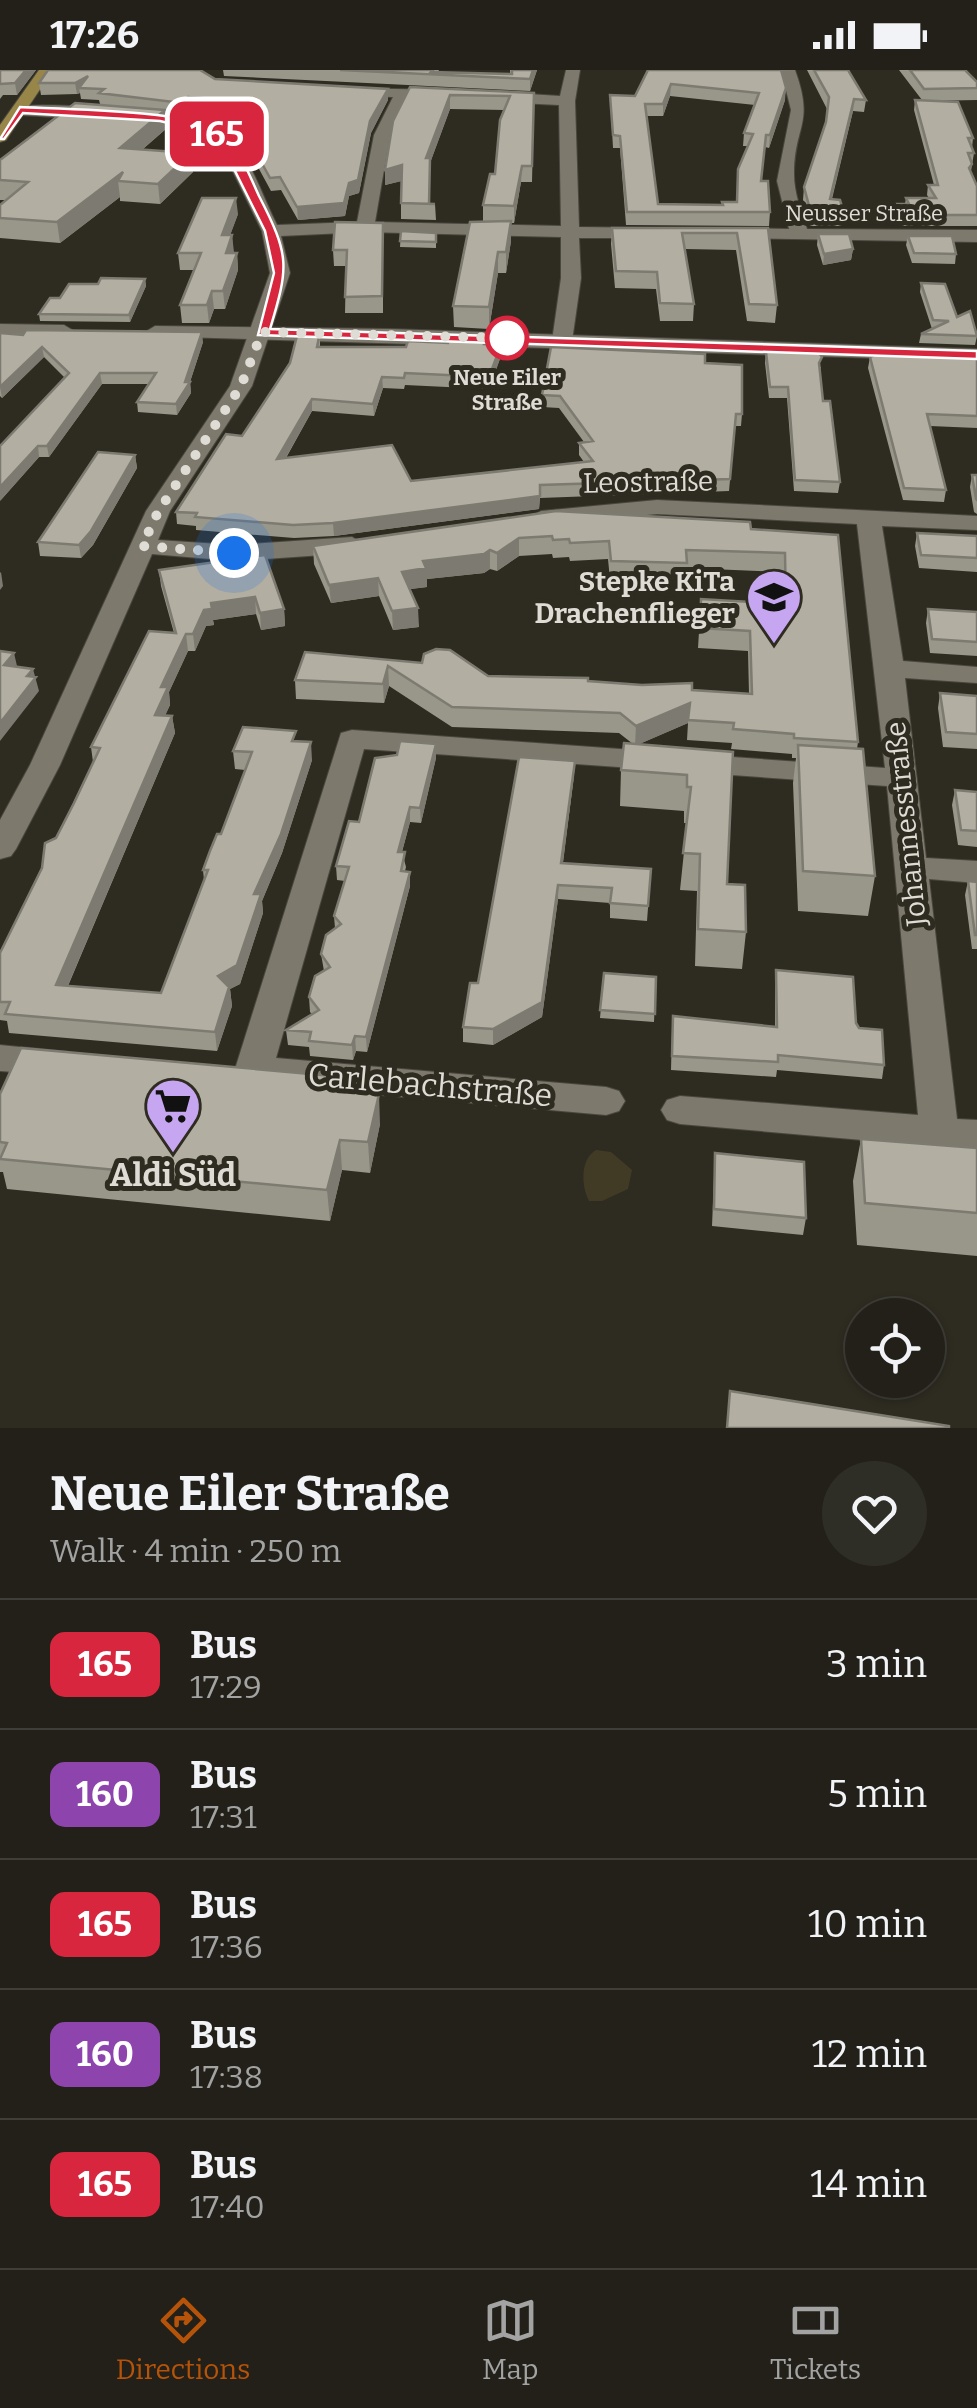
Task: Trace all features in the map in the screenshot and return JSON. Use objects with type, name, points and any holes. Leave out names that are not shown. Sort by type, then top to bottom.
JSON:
[{"type":"main road","points":[[4,131],[46,70]]},
{"type":"street","points":[[377,92],[390,70]]},
{"type":"street","points":[[562,340],[571,278],[566,101],[573,70]]},
{"type":"street","points":[[788,70],[801,104],[785,166],[788,199],[800,235]]},
{"type":"street","points":[[325,89],[457,96]]},
{"type":"street","points":[[365,228],[382,135],[403,94]]},
{"type":"street","points":[[475,96],[566,101]]},
{"type":"street","points":[[0,849],[45,765],[158,512],[241,386],[280,273],[271,231],[228,146],[213,130],[160,118],[20,110]]},
{"type":"street","points":[[4,131],[79,113]]},
{"type":"street","points":[[271,231],[365,228],[672,234]]},
{"type":"street","name":"Neusser Straße","points":[[711,234],[977,236]]},
{"type":"street","points":[[0,330],[90,332]]},
{"type":"street","points":[[141,332],[562,340],[977,355]]},
{"type":"street","name":"Leostraße","points":[[521,520],[636,507],[977,522]]},
{"type":"street","name":"Johannesstraße","points":[[868,516],[890,668],[911,867],[958,1133]]},
{"type":"street","points":[[142,546],[234,553],[372,542]]},
{"type":"street","points":[[890,668],[977,675]]},
{"type":"street","name":"Carlebachstraße","points":[[606,1101],[238,1069],[352,739],[900,778]]},
{"type":"street","points":[[911,867],[977,872]]},
{"type":"street","points":[[0,1058],[93,1065]]},
{"type":"street","points":[[680,1110],[958,1133]]},
{"type":"shaded area","points":[[596,1150],[611,1152],[632,1170],[628,1189],[602,1201],[589,1201],[584,1173],[587,1160]]},
{"type":"building","points":[[0,70],[26,70],[15,83],[0,84]]},
{"type":"building","points":[[48,70],[200,70],[215,79],[388,89],[370,121],[358,180],[349,183],[344,203],[297,207],[280,177],[270,178],[227,100],[188,97],[182,103],[79,88],[88,76],[75,83],[39,83]]},
{"type":"building","points":[[340,70],[512,74],[512,70],[533,70],[530,79]]},
{"type":"building","points":[[648,70],[781,70],[786,88],[770,135],[766,135],[761,181],[768,181],[770,212],[627,212],[620,136],[613,135],[610,95],[635,96]],"holes":[[[671,84],[759,93],[744,133],[753,134],[738,169],[737,202],[658,204],[645,104],[663,104]]]},
{"type":"building","points":[[814,70],[848,70],[866,100],[854,99],[830,199],[840,200],[844,213],[811,213],[804,187],[826,122],[829,97]]},
{"type":"building","points":[[910,70],[965,70],[977,82],[977,88],[924,89]]},
{"type":"building","points":[[410,87],[534,93],[532,166],[522,166],[514,206],[483,205],[490,174],[495,174],[500,120],[510,96],[450,95],[426,158],[430,158],[429,204],[401,203],[402,165],[385,170],[393,121]]},
{"type":"building","points":[[915,100],[958,102],[973,138],[968,138],[974,153],[968,153],[977,186],[977,215],[901,215],[897,204],[909,204],[906,198],[936,198],[928,185],[938,185]]},
{"type":"building","points":[[75,103],[165,110],[120,148],[191,153],[158,184],[118,181],[123,172],[57,222],[0,218],[0,205],[28,182],[0,180],[0,160]]},
{"type":"building","points":[[202,198],[236,198],[222,235],[232,235],[226,253],[237,253],[223,291],[212,291],[207,305],[180,305],[201,253],[178,253]]},
{"type":"building","points":[[511,221],[506,252],[498,252],[489,307],[453,306],[470,222]]},
{"type":"building","points":[[335,222],[383,223],[382,296],[345,297],[347,250],[333,250]]},
{"type":"building","points":[[612,228],[768,228],[777,305],[749,304],[737,233],[682,233],[694,304],[660,303],[657,272],[616,271]]},
{"type":"building","points":[[401,231],[436,233],[436,242],[400,241]]},
{"type":"building","points":[[818,234],[849,234],[853,249],[824,254]]},
{"type":"building","points":[[908,236],[952,236],[956,254],[914,253]]},
{"type":"building","points":[[101,278],[145,279],[129,315],[39,314],[50,298],[60,298],[69,284],[98,284]]},
{"type":"building","points":[[921,283],[945,284],[957,317],[970,311],[977,336],[921,334],[949,321],[933,320]]},
{"type":"building","points":[[26,330],[202,332],[185,382],[190,382],[176,404],[137,402],[156,373],[100,373],[47,446],[38,446],[0,487],[0,446],[69,373],[42,347],[0,387],[0,333],[23,335]]},
{"type":"building","points":[[298,332],[320,332],[317,347],[406,347],[408,341],[448,343],[450,335],[485,337],[484,344],[501,345],[489,377],[405,373],[404,378],[382,377],[373,404],[312,399],[277,459],[392,445],[411,481],[593,461],[579,443],[593,441],[560,396],[542,395],[551,347],[705,354],[705,363],[742,365],[742,414],[736,414],[730,479],[540,485],[540,496],[333,523],[293,525],[176,512],[226,434],[242,436],[290,363]]},
{"type":"building","points":[[778,347],[818,351],[822,357],[819,363],[823,401],[830,401],[840,482],[795,480],[788,387],[770,387],[766,352]]},
{"type":"building","points":[[883,351],[977,352],[977,416],[927,414],[946,490],[904,488],[870,357]]},
{"type":"building","points":[[98,452],[135,455],[91,531],[79,545],[38,542]]},
{"type":"building","points":[[972,475],[977,475],[977,500],[976,499]]},
{"type":"building","points":[[556,511],[750,522],[751,529],[838,535],[858,742],[794,738],[794,734],[733,729],[734,723],[688,720],[690,703],[636,726],[620,713],[452,707],[388,666],[383,684],[295,680],[305,652],[422,663],[424,654],[436,649],[450,650],[488,676],[588,678],[642,685],[692,683],[692,690],[752,694],[750,631],[700,628],[701,599],[786,604],[785,553],[686,550],[687,563],[611,561],[609,541],[570,543],[569,539],[553,540],[552,536],[519,538],[497,553],[490,550],[423,561],[426,568],[402,572],[418,608],[392,611],[378,578],[329,585],[313,546]]},
{"type":"building","points":[[917,533],[977,536],[977,558],[921,555]]},
{"type":"building","points":[[265,555],[284,609],[260,613],[255,597],[211,603],[212,609],[204,610],[193,634],[186,634],[161,687],[168,687],[155,715],[172,716],[56,985],[161,993],[208,870],[203,870],[210,851],[217,834],[221,834],[252,752],[233,751],[243,727],[296,731],[292,741],[311,742],[281,834],[254,894],[261,894],[237,965],[218,976],[229,987],[215,1032],[5,1014],[10,1002],[0,1002],[0,953],[42,868],[45,843],[56,838],[74,803],[100,748],[91,747],[149,631],[176,633],[159,570]]},
{"type":"building","points":[[928,609],[977,612],[977,642],[932,639]]},
{"type":"building","points":[[0,651],[14,653],[4,665],[33,669],[27,676],[36,677],[0,723]]},
{"type":"building","points":[[940,693],[977,696],[977,734],[946,732]]},
{"type":"building","points":[[400,741],[436,744],[420,808],[410,807],[398,852],[405,852],[401,871],[410,872],[366,1037],[355,1036],[352,1045],[309,1041],[311,1032],[286,1030],[319,1010],[309,997],[315,976],[330,967],[321,954],[326,935],[341,924],[334,916],[349,867],[336,866],[349,821],[359,822],[375,758],[397,755]]},
{"type":"building","points":[[624,743],[733,752],[727,884],[745,885],[746,932],[698,929],[700,854],[683,853],[691,787],[687,787],[687,775],[621,770]]},
{"type":"building","points":[[798,745],[863,749],[875,876],[803,871]]},
{"type":"building","points":[[519,757],[575,761],[561,863],[651,869],[648,906],[610,903],[612,888],[558,885],[542,1002],[493,1029],[463,1027],[470,983],[478,983]]},
{"type":"building","points":[[955,790],[977,792],[977,831],[961,830]]},
{"type":"building","points":[[968,881],[977,882],[977,935],[975,935]]},
{"type":"building","points":[[776,970],[853,977],[856,1023],[859,1028],[882,1030],[884,1065],[778,1055],[778,1062],[672,1056],[673,1016],[777,1027]]},
{"type":"building","points":[[604,973],[656,977],[655,1014],[600,1010]]},
{"type":"building","name":"Aldi Süd","points":[[21,1048],[355,1078],[351,1092],[379,1094],[368,1142],[340,1140],[327,1190],[0,1159],[7,1143],[0,1142],[0,1094]]},
{"type":"building","points":[[861,1139],[977,1148],[977,1213],[865,1203]]},
{"type":"building","points":[[715,1153],[804,1162],[806,1218],[714,1209]]},
{"type":"building","points":[[730,1391],[949,1426],[949,1428],[727,1428]]},
{"type":"bus line","name":"165","points":[[0,136],[20,110],[160,118],[213,130],[228,146],[271,231],[280,273],[262,332],[977,355]]},
{"type":"place","name":"Neue Eiler Straße","points":[[507,338]]},
{"type":"place","name":"Stepke KiTa Drachenflieger","points":[[774,646]]},
{"type":"place","name":"Aldi Süd","points":[[173,1155]]},
{"type":"route","points":[[234,553],[142,546],[158,512],[241,386],[262,332],[507,338]]}]
